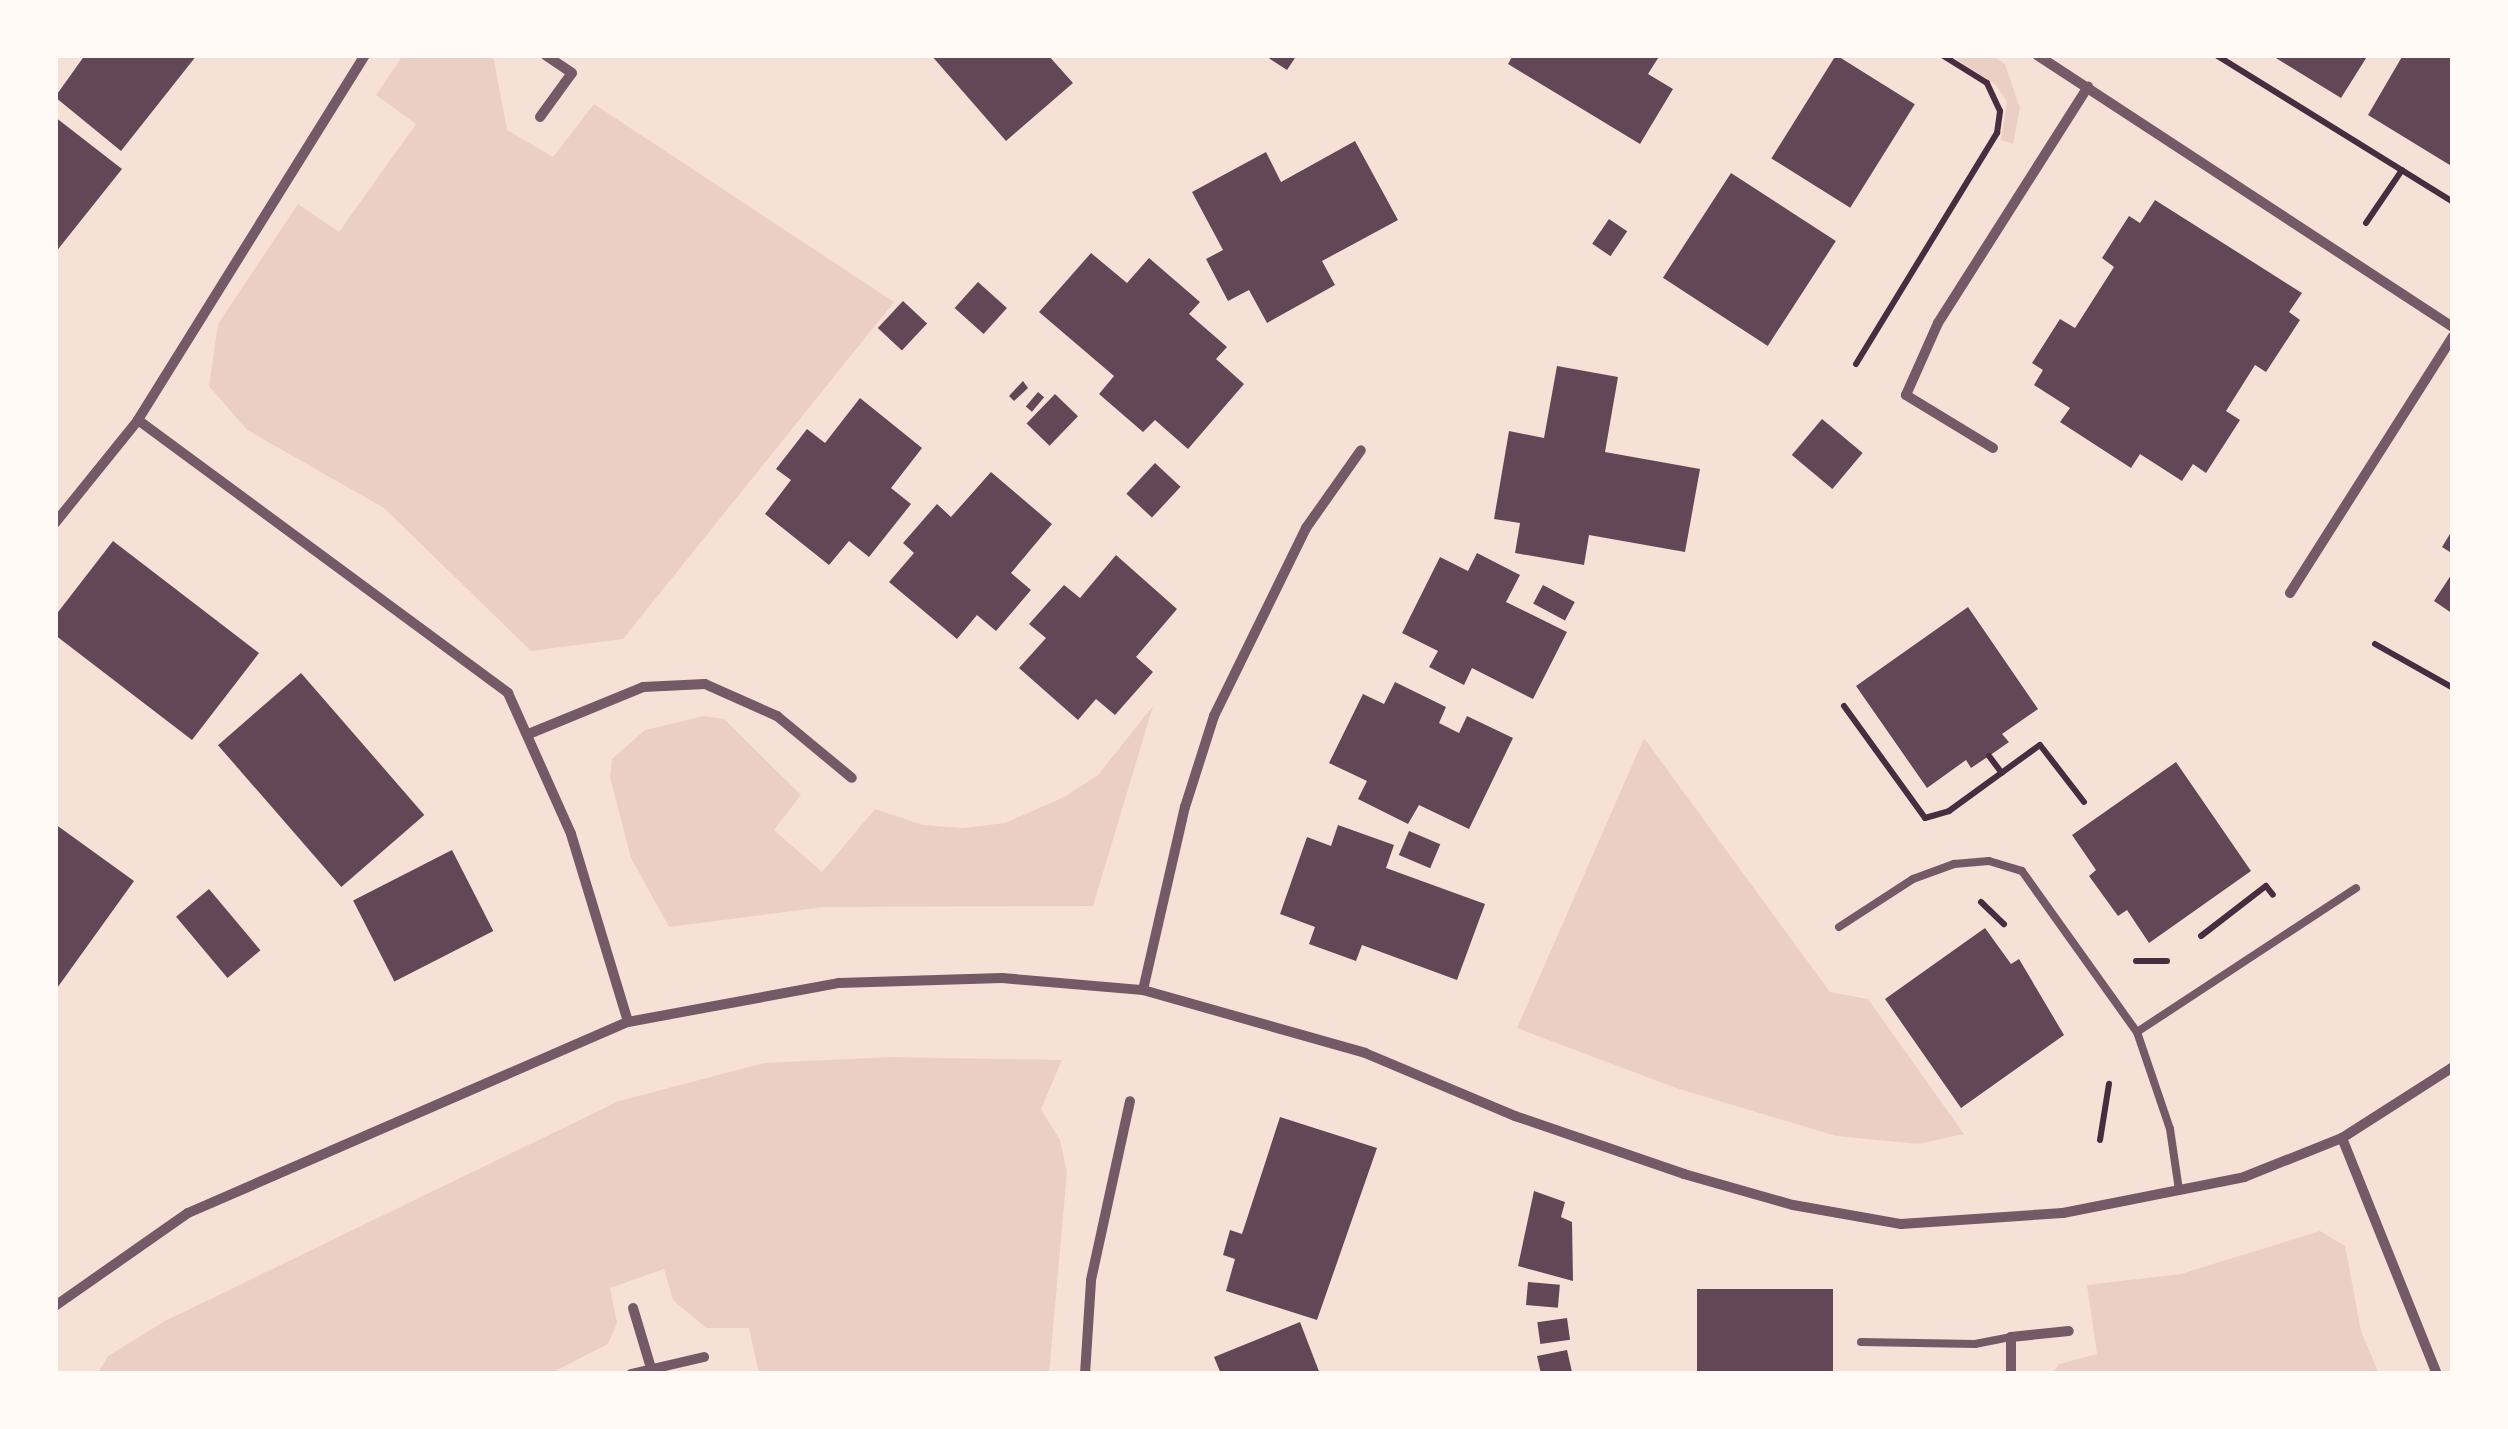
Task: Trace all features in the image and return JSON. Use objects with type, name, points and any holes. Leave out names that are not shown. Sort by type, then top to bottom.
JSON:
[{"type":"street","points":[[55,523],[138,420],[365,55]]},
{"type":"street","points":[[540,117],[572,73],[546,55]]},
{"type":"street","points":[[2037,55],[2453,327]]},
{"type":"street","points":[[1993,448],[1906,395],[1938,322],[2088,87]]},
{"type":"street","points":[[2290,593],[2453,336]]},
{"type":"street","points":[[138,420],[508,693],[531,733],[571,834],[628,1022]]},
{"type":"street","points":[[1143,990],[1185,807],[1214,716],[1306,528],[1361,450]]},
{"type":"street","points":[[531,733],[643,687],[704,684],[778,716],[852,778]]},
{"type":"street","points":[[55,1306],[188,1213],[628,1022],[758,993],[919,977],[1143,990],[1346,1047],[1667,1169],[1863,1220],[1968,1224],[2180,1190],[2278,1166],[2342,1138],[2453,1067]]},
{"type":"street","points":[[1085,1374],[1091,1280],[1130,1101]]},
{"type":"street","points":[[2342,1138],[2437,1374]]},
{"type":"street","points":[[633,1308],[650,1368]]},
{"type":"street","points":[[2011,1374],[2011,1337],[2069,1330]]},
{"type":"street","points":[[632,1374],[704,1356]]},
{"type":"lane","points":[[1839,927],[1912,879],[1954,864],[1989,861],[2022,872],[2138,1032],[2170,1129],[2180,1190]]},
{"type":"lane","points":[[2138,1032],[2356,888]]},
{"type":"lane","points":[[1861,1342],[1975,1344],[2011,1337]]},
{"type":"path","points":[[1856,364],[1993,147],[2000,123],[1986,84],[1942,55]]},
{"type":"path","points":[[2216,55],[2453,202]]},
{"type":"path","points":[[2344,257],[2402,170]]},
{"type":"path","points":[[2375,644],[2453,688]]},
{"type":"path","points":[[1844,706],[1914,810],[1935,818],[1954,864],[1983,904],[2011,933]]},
{"type":"path","points":[[1935,818],[2040,745],[2084,802]]},
{"type":"path","points":[[1989,756],[2002,773]]},
{"type":"path","points":[[1983,904],[2022,872]]},
{"type":"path","points":[[2187,947],[2266,886],[2298,927]]},
{"type":"path","points":[[2125,946],[2135,961],[2172,959]]},
{"type":"path","points":[[2100,1140],[2108,1074]]},
{"type":"shaded area","points":[[403,55],[493,55],[507,130],[553,157],[594,104],[894,302],[623,639],[531,651],[384,508],[247,430],[209,386],[218,324],[298,204],[339,232],[416,124],[376,95]]},
{"type":"shaded area","points":[[1950,55],[1992,55],[2005,64],[2020,108],[2013,144],[2001,140],[2007,102],[1996,85]]},
{"type":"shaded area","points":[[1153,706],[1093,906],[824,907],[669,927],[631,858],[610,777],[612,759],[645,730],[704,716],[724,719],[801,795],[774,830],[822,872],[875,809],[923,825],[963,828],[1005,823],[1064,797],[1098,775]]},
{"type":"shaded area","points":[[1644,738],[1830,992],[1868,999],[1964,1134],[1918,1144],[1836,1136],[1676,1088],[1517,1028]]},
{"type":"shaded area","points":[[891,1057],[1062,1060],[1041,1109],[1060,1140],[1067,1172],[1049,1374],[759,1374],[749,1328],[706,1328],[673,1300],[664,1269],[610,1288],[617,1323],[608,1344],[549,1374],[97,1374],[108,1356],[165,1321],[619,1101],[764,1063]]},
{"type":"shaded area","points":[[2320,1231],[2345,1246],[2361,1331],[2379,1374],[2052,1374],[2059,1364],[2097,1354],[2087,1285],[2181,1274]]},
{"type":"building","points":[[85,55],[197,55],[121,151],[55,97]]},
{"type":"building","points":[[931,55],[1048,55],[1073,83],[1006,141]]},
{"type":"building","points":[[1264,55],[1297,55],[1287,70]]},
{"type":"building","points":[[1513,55],[1660,55],[1648,74],[1673,89],[1640,144],[1508,64]]},
{"type":"building","points":[[1836,55],[1915,104],[1850,208],[1771,158]]},
{"type":"building","points":[[2271,55],[2368,55],[2341,98]]},
{"type":"building","points":[[2403,55],[2453,55],[2453,167],[2368,115]]},
{"type":"building","points":[[55,117],[122,169],[55,253]]},
{"type":"building","points":[[1355,141],[1398,220],[1322,261],[1335,285],[1267,323],[1249,290],[1228,301],[1206,259],[1223,250],[1192,192],[1266,152],[1281,182]]},
{"type":"building","points":[[1731,173],[1836,241],[1768,346],[1663,278]]},
{"type":"building","points":[[2155,200],[2302,293],[2289,312],[2300,320],[2266,372],[2255,365],[2226,411],[2240,420],[2206,473],[2193,464],[2182,481],[2140,454],[2131,468],[2060,422],[2070,408],[2034,385],[2043,370],[2032,363],[2060,319],[2075,328],[2114,267],[2102,258],[2129,216],[2140,223]]},
{"type":"building","points":[[1609,219],[1627,231],[1610,256],[1592,244]]},
{"type":"building","points":[[1091,253],[1127,283],[1149,258],[1200,302],[1189,314],[1227,347],[1216,359],[1244,384],[1188,449],[1155,420],[1143,432],[1099,394],[1114,376],[1039,312]]},
{"type":"building","points":[[978,282],[1007,308],[984,334],[955,308]]},
{"type":"building","points":[[903,301],[927,324],[902,351],[878,328]]},
{"type":"building","points":[[1557,366],[1618,377],[1605,452],[1700,469],[1685,552],[1589,535],[1584,565],[1515,553],[1520,523],[1494,519],[1509,431],[1544,438]]},
{"type":"building","points":[[1023,381],[1028,388],[1014,401],[1009,396]]},
{"type":"building","points":[[1038,392],[1044,397],[1032,412],[1026,407]]},
{"type":"building","points":[[1055,394],[1078,416],[1050,446],[1027,423]]},
{"type":"building","points":[[860,398],[922,448],[891,488],[911,504],[869,557],[849,541],[829,565],[765,514],[791,480],[776,469],[807,429],[825,443]]},
{"type":"building","points":[[1822,419],[1863,453],[1832,489],[1792,455]]},
{"type":"building","points":[[1155,463],[1181,487],[1152,518],[1126,494]]},
{"type":"building","points":[[991,472],[1052,524],[1011,573],[1031,590],[996,631],[977,615],[957,639],[889,582],[914,553],[903,543],[937,504],[951,517]]},
{"type":"building","points":[[2453,529],[2453,554],[2442,547]]},
{"type":"building","points":[[113,541],[259,653],[192,740],[55,635],[55,616]]},
{"type":"building","points":[[1477,553],[1520,575],[1506,602],[1567,632],[1533,699],[1472,668],[1464,685],[1429,667],[1438,651],[1402,633],[1440,557],[1468,571]]},
{"type":"building","points":[[1116,555],[1177,609],[1136,657],[1153,672],[1115,715],[1096,699],[1078,720],[1019,668],[1046,638],[1029,624],[1064,585],[1080,598]]},
{"type":"building","points":[[2453,572],[2453,614],[2434,601]]},
{"type":"building","points":[[1543,585],[1575,602],[1565,620],[1533,604]]},
{"type":"building","points":[[1968,607],[2038,709],[2002,734],[2009,742],[1971,768],[1966,760],[1927,788],[1856,686]]},
{"type":"building","points":[[301,673],[424,815],[341,887],[218,745]]},
{"type":"building","points":[[1395,682],[1446,707],[1439,723],[1459,733],[1467,716],[1513,738],[1469,829],[1419,805],[1408,824],[1358,799],[1367,781],[1329,763],[1363,694],[1384,704]]},
{"type":"building","points":[[2176,762],[2251,871],[2149,943],[2127,910],[2118,916],[2089,876],[2096,870],[2072,835]]},
{"type":"building","points":[[55,824],[134,881],[55,991]]},
{"type":"building","points":[[1338,825],[1394,845],[1386,868],[1485,904],[1457,980],[1362,945],[1356,961],[1309,944],[1315,927],[1280,914],[1307,837],[1331,846]]},
{"type":"building","points":[[1409,831],[1440,844],[1430,868],[1399,855]]},
{"type":"building","points":[[452,850],[493,931],[394,981],[353,900]]},
{"type":"building","points":[[209,889],[260,950],[227,978],[176,917]]},
{"type":"building","points":[[1985,928],[2011,964],[2019,959],[2064,1035],[1961,1108],[1885,999]]},
{"type":"building","points":[[1280,1117],[1377,1148],[1317,1320],[1226,1291],[1235,1259],[1223,1255],[1230,1230],[1242,1234]]},
{"type":"building","points":[[1534,1191],[1565,1202],[1561,1217],[1572,1222],[1573,1281],[1518,1266]]},
{"type":"building","points":[[1528,1282],[1560,1285],[1558,1308],[1526,1305]]},
{"type":"building","points":[[1697,1289],[1833,1289],[1833,1374],[1697,1374]]},
{"type":"building","points":[[1567,1318],[1570,1340],[1540,1344],[1537,1322]]},
{"type":"building","points":[[1300,1322],[1320,1374],[1221,1374],[1214,1357]]},
{"type":"building","points":[[1567,1350],[1572,1372],[1541,1374],[1537,1356]]}]
